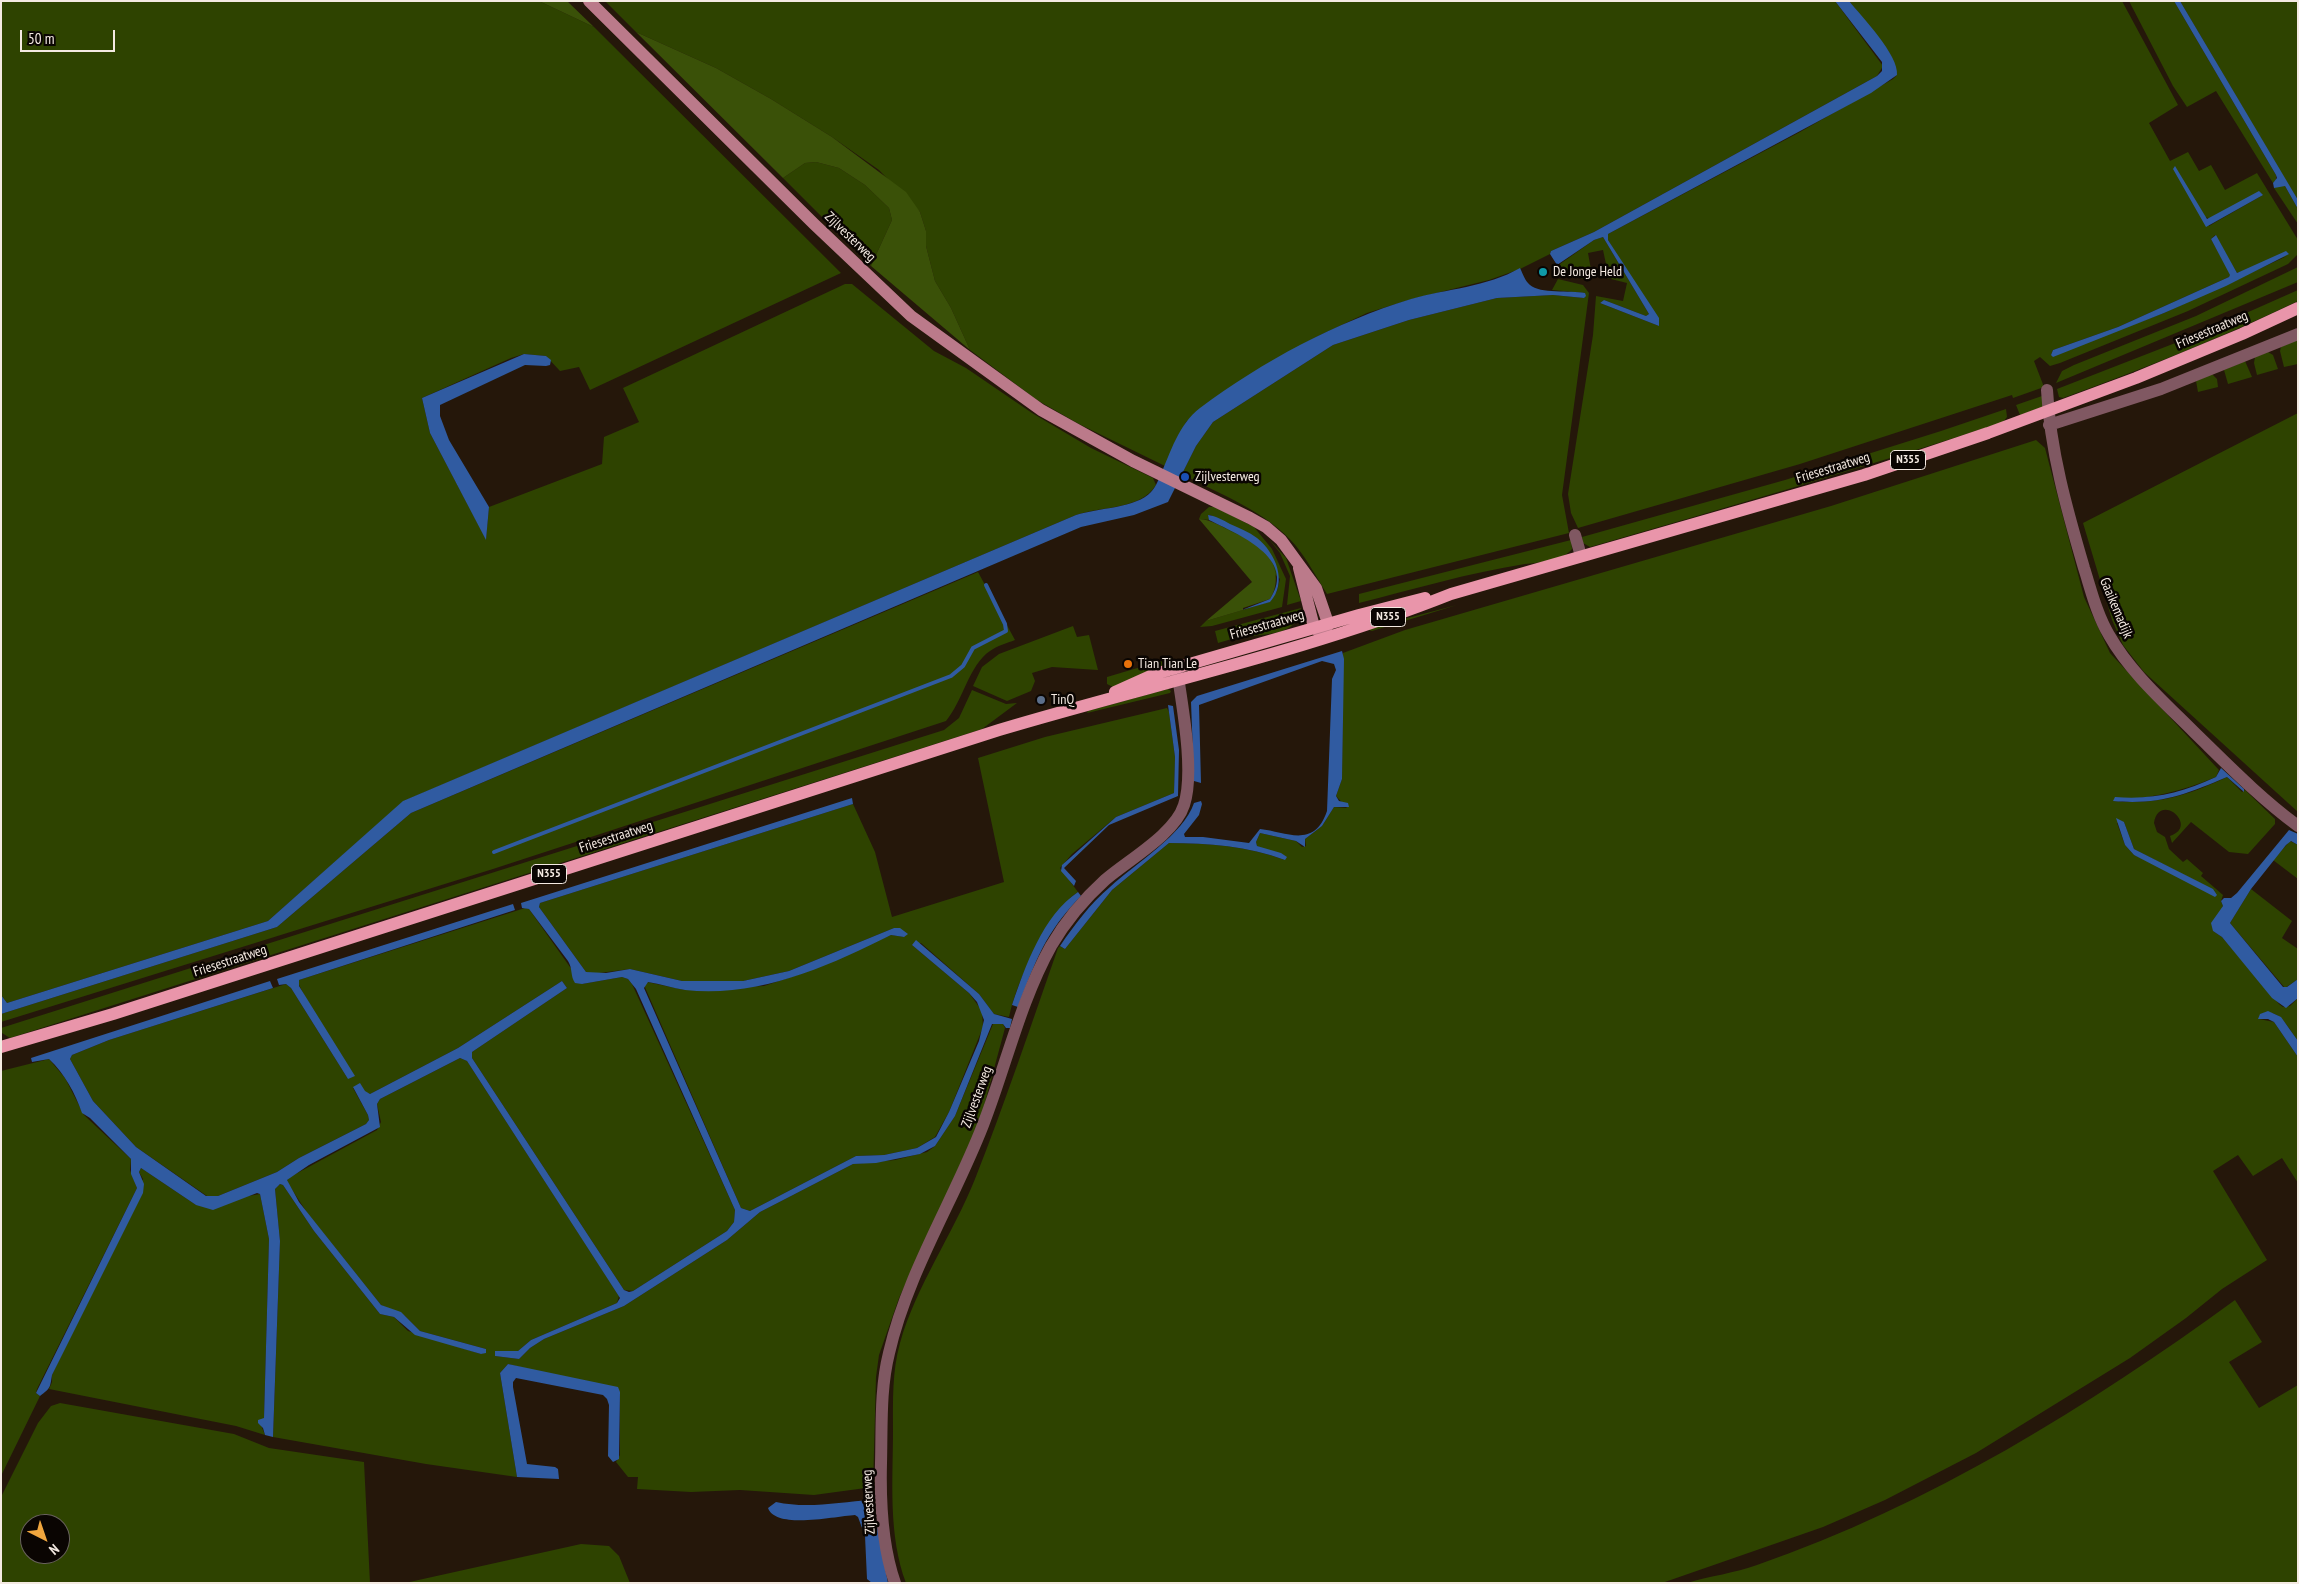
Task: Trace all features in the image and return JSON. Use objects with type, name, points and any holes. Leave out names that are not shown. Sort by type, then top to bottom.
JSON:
[{"type":"main road","name":"Zijlvesterweg","points":[[589,1],[814,224],[911,316],[1041,410],[1086,437],[1266,527],[1281,540],[1316,588],[1328,623]]},
{"type":"main road","name":"Friesestraatweg","points":[[1178,674],[1324,638],[1410,610],[1451,594],[1864,475],[2048,418],[2298,308]]},
{"type":"main road","name":"Zijlvesterweg","points":[[1298,563],[1314,627],[1324,638]]},
{"type":"main road","name":"Friesestraatweg","points":[[1,1047],[113,1014],[1178,674],[1314,627],[1406,602],[1451,594]]},
{"type":"main road","points":[[1324,638],[1328,623]]},
{"type":"street","name":"Friesestraatweg","points":[[2048,418],[2161,389],[2298,334]]},
{"type":"street","name":"Gaaikemadijk","points":[[2047,390],[2048,418],[2075,538],[2095,604],[2108,634],[2124,660],[2162,700],[2250,786],[2298,826]]},
{"type":"street","points":[[1575,535],[1581,556]]},
{"type":"street","name":"Zijlvesterweg","points":[[895,1583],[887,1548],[881,1492],[882,1403],[892,1340],[904,1304],[983,1126],[1020,1018],[1050,947],[1076,910],[1104,882],[1168,830],[1180,815],[1187,794],[1187,761],[1178,674]]},
{"type":"green space","points":[[1,1],[539,1],[594,27],[841,273],[590,390],[579,367],[560,371],[546,356],[524,354],[422,398],[430,433],[486,539],[489,507],[602,464],[604,437],[639,422],[623,388],[845,284],[852,284],[934,351],[966,368],[1032,413],[1091,448],[1153,478],[1156,485],[1141,499],[1120,506],[1076,515],[404,801],[268,921],[7,1003],[1,995]]},
{"type":"green space","points":[[539,1],[567,1],[594,27]]},
{"type":"green space","points":[[605,1],[1835,1],[1883,66],[1877,76],[1594,232],[1551,251],[1550,254],[1520,269],[1489,280],[1412,299],[1367,313],[1314,338],[1213,399],[1186,422],[1165,466],[1079,424],[1037,400],[970,350],[951,308],[935,281],[926,246],[926,231],[920,212],[879,170],[832,137],[771,99],[716,68],[636,32]]},
{"type":"green space","points":[[1849,1],[2122,1],[2178,105],[2149,123],[2170,161],[2188,152],[2199,171],[2211,165],[2225,190],[2257,173],[2298,240],[2297,255],[2288,264],[2188,311],[2060,363],[2050,366],[2040,357],[2034,361],[2044,387],[2013,398],[2012,395],[1800,464],[1578,528],[1571,513],[1568,494],[1593,335],[1596,296],[1623,301],[1627,283],[1603,277],[1601,265],[1606,264],[1603,250],[1588,253],[1592,275],[1589,280],[1561,274],[1560,264],[1594,240],[1603,237],[1649,314],[1646,316],[1604,300],[1600,303],[1659,326],[1608,240],[1608,234],[1800,132],[1893,79],[1897,75],[1889,52]],"holes":[[[2263,195],[2214,223],[2209,226],[2206,217],[2209,219]],[[2215,235],[2237,273],[2287,256],[2164,313],[2051,355],[2053,350],[2118,327],[2229,277],[2231,275],[2211,239]]]},
{"type":"green space","points":[[2129,1],[2174,1],[2276,175],[2276,180],[2273,183],[2216,91],[2187,107],[2173,86]]},
{"type":"green space","points":[[2180,1],[2298,1],[2298,200],[2289,186]]},
{"type":"green space","points":[[636,32],[716,68],[771,99],[832,137],[906,192],[920,212],[926,231],[926,246],[935,281],[951,308],[970,350],[871,266],[892,220],[889,208],[865,185],[839,168],[816,162],[805,163],[783,178]]},
{"type":"green space","points":[[816,162],[839,168],[865,185],[889,208],[892,220],[871,266],[783,178],[805,163]]},
{"type":"green space","points":[[2281,185],[2285,186],[2298,209],[2298,224],[2274,188]]},
{"type":"green space","points":[[2298,267],[2298,282],[2056,383],[2062,371],[2074,365],[2196,316]]},
{"type":"green space","points":[[1558,279],[1583,285],[1589,293],[1562,495],[1569,533],[1327,594],[1296,546],[1272,523],[1182,474],[1196,446],[1213,422],[1333,345],[1409,320],[1497,298],[1553,295],[1584,298],[1585,293],[1552,290]]},
{"type":"green space","points":[[2298,290],[2298,301],[2240,328],[2123,376],[2063,398],[2059,397],[2057,389],[2201,333]]},
{"type":"green space","points":[[2298,339],[2298,364],[2284,367],[2280,351],[2281,347]]},
{"type":"green space","points":[[2268,352],[2273,355],[2278,369],[2257,375],[2254,363],[2255,357]]},
{"type":"green space","points":[[2245,361],[2252,377],[2228,384],[2224,370]]},
{"type":"green space","points":[[2212,374],[2217,379],[2218,387],[2198,392],[2196,381]]},
{"type":"green space","points":[[2042,396],[2043,407],[2020,415],[2016,405]]},
{"type":"green space","points":[[2006,409],[2007,417],[2003,422],[1952,439],[1590,547],[1583,543],[1582,537],[1785,480]]},
{"type":"green space","points":[[2298,413],[2298,812],[2144,672],[2123,645],[2112,620],[2083,523]]},
{"type":"green space","points":[[2036,440],[2045,448],[2084,597],[2110,653],[2219,770],[2216,777],[2177,791],[2113,801],[2144,802],[2172,798],[2227,777],[2242,792],[2245,790],[2275,819],[2275,824],[2248,854],[2229,852],[2191,822],[2172,843],[2170,836],[2178,831],[2181,825],[2175,814],[2169,810],[2163,810],[2157,814],[2154,823],[2157,832],[2165,837],[2169,849],[2183,862],[2187,859],[2203,873],[2201,876],[2223,895],[2221,901],[2223,906],[2213,931],[2222,937],[2279,1004],[2283,1007],[2290,1006],[2298,998],[2298,1041],[2287,1025],[2273,1013],[2261,1014],[2259,1019],[2274,1022],[2298,1057],[2298,1183],[2282,1158],[2253,1176],[2238,1155],[2213,1171],[2267,1260],[2222,1289],[2186,1318],[2130,1358],[1976,1453],[1885,1500],[1823,1527],[1662,1583],[906,1583],[896,1546],[892,1488],[893,1397],[897,1354],[915,1301],[975,1179],[1058,948],[1060,946],[1065,949],[1112,890],[1169,843],[1242,848],[1285,860],[1257,846],[1256,842],[1260,833],[1296,841],[1302,847],[1306,846],[1305,839],[1322,826],[1334,807],[1347,808],[1336,796],[1342,779],[1343,653],[1405,630],[1831,506]],"holes":[[[2124,822],[2134,849],[2217,892],[2134,855],[2125,845],[2117,823]]]},
{"type":"green space","points":[[1209,507],[1215,507],[1254,527],[1272,549],[1286,579],[1282,607],[1212,626],[1200,627],[1206,621],[1269,602],[1277,591],[1280,579],[1211,515],[1208,515],[1210,520],[1199,519],[1201,514]]},
{"type":"green space","points":[[1199,519],[1212,522],[1246,538],[1265,552],[1273,565],[1276,579],[1270,599],[1243,608],[1243,610],[1206,621],[1252,582]]},
{"type":"green space","points":[[1268,538],[1286,558],[1301,601],[1287,605],[1290,576],[1280,553]]},
{"type":"green space","points":[[1571,540],[1572,549],[1557,558],[1462,577],[1359,603],[1359,594]]},
{"type":"green space","points":[[978,572],[1015,640],[990,651],[983,657],[971,674],[957,704],[946,721],[493,869],[1,1022],[1,1014],[277,927],[411,813]]},
{"type":"green space","points":[[1457,605],[1372,631],[1366,629]]},
{"type":"green space","points":[[1301,608],[1298,618],[1287,629],[1243,638],[1242,636],[1218,643],[1215,631]]},
{"type":"green space","points":[[1073,626],[1077,637],[1089,635],[1098,670],[1052,667],[1032,673],[1035,681],[1031,691],[1007,701],[973,686],[982,667],[999,654]]},
{"type":"green space","points":[[1171,658],[1175,664],[1113,687],[1107,684],[1107,677]]},
{"type":"green space","points":[[1168,689],[1171,691],[1170,693],[1087,713],[1088,711]]},
{"type":"green space","points":[[972,690],[1006,704],[1017,703],[982,729],[10,1038],[2,1033],[1,1028],[944,730],[959,718]]},
{"type":"green space","points":[[1167,708],[1175,757],[1174,793],[1116,817],[1072,854],[1060,868],[1078,892],[1071,897],[1051,925],[1026,968],[1019,983],[1009,1017],[994,1014],[979,994],[921,943],[912,945],[969,993],[982,1011],[983,1027],[949,1112],[935,1137],[917,1148],[884,1155],[856,1156],[750,1211],[741,1208],[644,985],[647,982],[685,990],[764,986],[803,973],[891,935],[904,937],[894,928],[789,971],[743,981],[682,981],[630,969],[592,974],[586,972],[539,907],[540,903],[853,804],[875,852],[892,917],[1004,882],[978,758],[1045,737]]},
{"type":"green space","points":[[2290,841],[2298,845],[2298,879],[2273,860]]},
{"type":"green space","points":[[2251,889],[2292,921],[2282,938],[2298,949],[2298,979],[2285,988],[2230,923]]},
{"type":"green space","points":[[525,908],[529,909],[582,984],[622,977],[628,979],[632,984],[735,1210],[734,1222],[727,1231],[633,1291],[624,1290],[472,1058],[472,1052],[567,988],[562,981],[458,1048],[370,1094],[353,1088],[368,1115],[369,1120],[366,1124],[299,1158],[277,1172],[218,1196],[207,1196],[136,1147],[93,1101],[70,1059],[72,1055],[109,1040],[286,984],[291,988],[348,1079],[299,985],[299,980]]},
{"type":"green space","points":[[993,1024],[1003,1024],[1005,1028],[980,1121],[899,1298],[879,1355],[876,1377],[873,1487],[814,1495],[740,1490],[691,1492],[637,1489],[638,1477],[628,1477],[616,1462],[620,1455],[620,1392],[508,1364],[500,1373],[517,1477],[426,1464],[273,1437],[280,1241],[275,1189],[280,1184],[283,1185],[314,1231],[380,1314],[394,1317],[408,1331],[481,1354],[486,1352],[486,1349],[420,1331],[405,1316],[381,1305],[308,1214],[289,1185],[287,1180],[290,1177],[377,1130],[381,1122],[377,1104],[380,1099],[460,1058],[467,1061],[619,1296],[617,1303],[531,1340],[518,1351],[495,1351],[495,1356],[519,1359],[530,1348],[544,1339],[624,1306],[727,1240],[760,1212],[853,1164],[895,1160],[927,1152],[935,1146],[955,1116]]},
{"type":"green space","points":[[49,1059],[65,1078],[84,1115],[131,1159],[130,1170],[137,1188],[37,1389],[36,1393],[40,1396],[1,1476],[1,1071]]},
{"type":"green space","points":[[141,1168],[196,1205],[260,1194],[269,1239],[264,1418],[261,1425],[265,1435],[236,1426],[49,1389],[52,1375],[143,1179],[139,1172]]},
{"type":"green space","points":[[2235,1300],[2262,1342],[2229,1362],[2259,1408],[2298,1385],[2298,1583],[1687,1583],[1749,1568],[1821,1541],[1946,1483],[2065,1415],[2123,1378]]},
{"type":"green space","points":[[60,1403],[234,1434],[269,1448],[364,1462],[370,1583],[1,1583],[1,1497],[38,1423],[51,1406]]},
{"type":"green space","points":[[581,1544],[609,1546],[619,1556],[630,1583],[405,1583]]},
{"type":"water","points":[[1835,1],[1849,1],[1870,26],[1892,57],[1897,75],[1871,93],[1608,234],[1608,240],[1659,318],[1659,326],[1600,303],[1604,300],[1646,316],[1649,314],[1603,237],[1594,240],[1557,265],[1550,254],[1551,251],[1594,232],[1877,76],[1882,71],[1882,62]]},
{"type":"water","points":[[2174,1],[2180,1],[2298,200],[2298,209],[2285,186],[2274,188],[2273,183],[2277,178],[2276,175]]},
{"type":"water","points":[[2175,166],[2207,219],[2259,191],[2263,195],[2206,227],[2173,169]]},
{"type":"water","points":[[2216,235],[2237,273],[2286,251],[2289,254],[2226,286],[2164,313],[2053,357],[2051,355],[2053,350],[2118,327],[2229,277],[2230,275],[2211,239]]},
{"type":"water","points":[[1520,268],[1527,282],[1535,288],[1548,291],[1579,292],[1585,293],[1586,296],[1584,298],[1553,295],[1497,298],[1409,320],[1333,345],[1213,422],[1196,446],[1168,502],[1134,515],[1081,527],[411,813],[277,927],[1,1014],[1,995],[7,1003],[268,921],[403,801],[1076,515],[1127,504],[1145,497],[1155,486],[1176,439],[1186,422],[1200,408],[1249,374],[1301,344],[1383,308],[1411,299],[1480,284]]},
{"type":"water","points":[[524,354],[546,356],[551,360],[550,365],[525,365],[440,405],[440,416],[449,440],[489,507],[486,540],[430,433],[422,398]]},
{"type":"water","points":[[1208,515],[1219,518],[1251,534],[1264,544],[1270,552],[1279,577],[1278,586],[1270,602],[1242,610],[1270,599],[1277,584],[1276,571],[1270,560],[1260,549],[1234,532],[1209,520]]},
{"type":"water","points":[[1342,651],[1344,659],[1342,779],[1336,796],[1339,801],[1348,803],[1349,807],[1334,807],[1322,826],[1305,839],[1305,847],[1296,841],[1260,833],[1256,842],[1257,846],[1281,853],[1287,857],[1285,860],[1242,848],[1169,843],[1112,890],[1065,949],[1060,946],[1096,900],[1170,837],[1189,815],[1194,803],[1201,801],[1202,804],[1199,815],[1184,834],[1185,837],[1203,837],[1249,843],[1260,829],[1290,835],[1307,834],[1315,830],[1327,811],[1332,679],[1336,670],[1334,664],[1322,661],[1199,705],[1201,783],[1194,781],[1191,702],[1197,696]]},
{"type":"water","points":[[1168,705],[1173,706],[1179,750],[1178,796],[1109,825],[1064,868],[1076,881],[1074,886],[1061,871],[1062,865],[1116,817],[1174,793],[1175,757]]},
{"type":"water","points":[[2221,768],[2244,789],[2244,792],[2227,777],[2185,794],[2158,800],[2113,801],[2115,797],[2154,796],[2179,791],[2216,777]]},
{"type":"water","points":[[852,798],[853,804],[540,903],[539,907],[586,972],[606,973],[630,969],[682,981],[743,981],[789,971],[894,928],[900,928],[908,934],[904,937],[891,935],[817,969],[765,985],[712,991],[685,990],[648,982],[644,988],[741,1208],[750,1211],[856,1156],[884,1155],[917,1148],[936,1137],[949,1112],[979,1041],[984,1020],[977,1002],[912,945],[916,940],[979,994],[994,1014],[1012,1019],[1010,1028],[1006,1028],[1003,1024],[992,1024],[955,1116],[935,1146],[920,1154],[876,1163],[853,1164],[760,1212],[727,1240],[624,1306],[544,1339],[530,1348],[519,1359],[495,1356],[495,1351],[518,1351],[531,1340],[617,1303],[620,1298],[467,1061],[460,1058],[380,1099],[377,1104],[380,1127],[309,1165],[287,1180],[299,1202],[381,1305],[401,1312],[420,1331],[486,1349],[486,1353],[481,1354],[415,1335],[394,1317],[380,1314],[314,1231],[283,1185],[280,1184],[275,1189],[280,1241],[273,1437],[265,1435],[258,1420],[264,1418],[269,1239],[260,1194],[257,1193],[213,1210],[196,1205],[141,1168],[139,1172],[144,1184],[143,1193],[52,1375],[49,1387],[40,1396],[36,1393],[137,1188],[131,1174],[131,1159],[90,1118],[82,1113],[65,1077],[49,1059],[32,1062],[31,1058],[270,981],[273,988],[109,1040],[72,1055],[70,1059],[93,1101],[136,1147],[206,1196],[218,1196],[277,1172],[299,1158],[366,1124],[369,1120],[368,1115],[353,1087],[360,1083],[365,1091],[370,1094],[458,1048],[562,981],[567,988],[472,1052],[472,1058],[624,1290],[633,1291],[727,1231],[734,1222],[735,1210],[636,989],[628,979],[622,977],[582,984],[575,983],[568,961],[529,909],[522,908],[521,903]]},
{"type":"water","points":[[2116,818],[2124,822],[2134,849],[2213,889],[2217,895],[2215,897],[2134,855],[2125,845]]},
{"type":"water","points":[[2289,830],[2298,834],[2298,845],[2291,841],[2286,845],[2251,889],[2230,923],[2283,987],[2287,987],[2298,979],[2298,998],[2286,1008],[2272,998],[2222,937],[2213,931],[2211,923],[2223,906],[2221,901],[2224,898],[2231,898],[2237,893]]},
{"type":"water","points":[[1078,892],[1081,896],[1058,922],[1043,948],[1018,1007],[1012,1005],[1029,959],[1045,928],[1066,902]]},
{"type":"water","points":[[513,904],[515,910],[299,980],[299,986],[355,1076],[348,1079],[291,988],[286,984],[279,985],[277,979]]},
{"type":"water","points":[[2268,1011],[2281,1017],[2298,1041],[2298,1057],[2274,1022],[2268,1019],[2258,1019],[2260,1014]]},
{"type":"water","points":[[508,1364],[618,1387],[620,1392],[619,1459],[613,1462],[608,1456],[609,1405],[603,1395],[516,1378],[513,1382],[513,1387],[527,1464],[555,1467],[558,1469],[559,1479],[517,1477],[500,1373]]},
{"type":"water","points":[[872,1500],[888,1583],[872,1583],[867,1579],[865,1536],[858,1517],[855,1515],[794,1520],[782,1519],[773,1515],[768,1508],[776,1502],[812,1505]]},
{"type":"waterway","points":[[494,852],[951,676],[963,666],[973,648],[1006,631],[1005,624],[986,585]]},
{"type":"place","name":"De Jonge Held","points":[[1543,272]]},
{"type":"place","name":"Zijlvesterweg","points":[[1185,477]]},
{"type":"place","name":"Tian Tian Le","points":[[1128,664]]},
{"type":"place","name":"TinQ","points":[[1041,700]]}]
